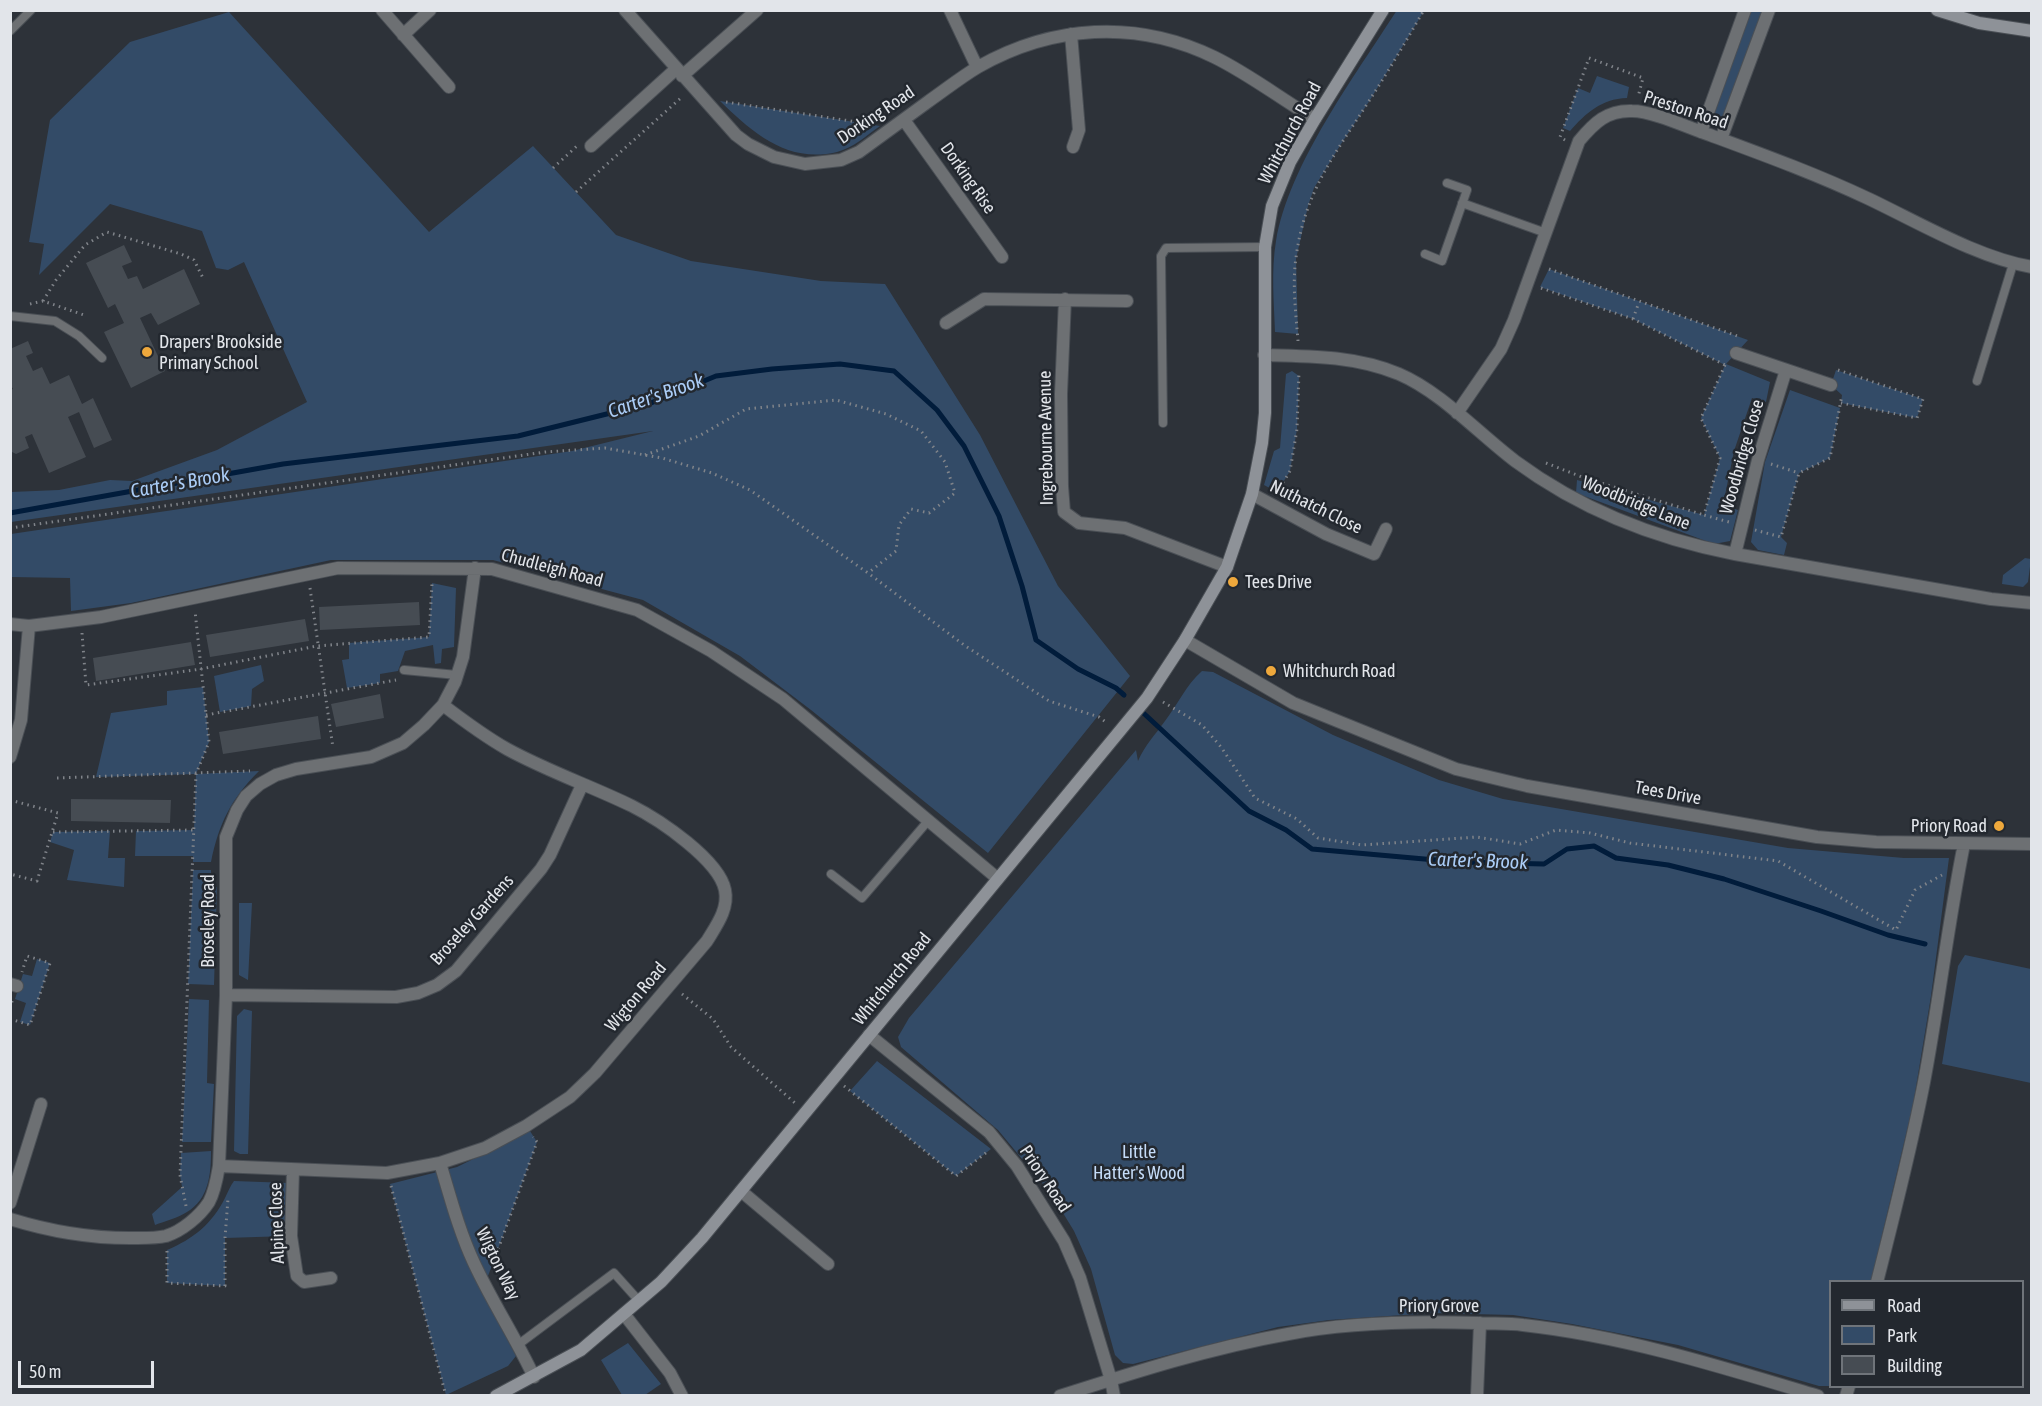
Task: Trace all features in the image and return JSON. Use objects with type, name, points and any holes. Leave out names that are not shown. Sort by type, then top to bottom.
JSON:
[{"type":"street","points":[[382,10],[449,87]]},
{"type":"street","points":[[403,35],[430,10]]},
{"type":"street","name":"Dorking Road","points":[[625,10],[736,135],[774,157],[805,164],[841,160],[859,152],[977,68],[1031,43],[1071,34],[1102,31],[1128,32],[1193,48],[1215,58],[1314,119]]},
{"type":"street","points":[[591,146],[757,10]]},
{"type":"street","points":[[950,10],[977,68]]},
{"type":"street","name":"Whitchurch Road","points":[[496,1395],[534,1377],[581,1350],[661,1282],[741,1191],[1129,719],[1153,699],[1227,567],[1251,495],[1262,443],[1265,413],[1265,247],[1272,206],[1290,162],[1314,119],[1383,10]]},
{"type":"street","points":[[1701,132],[1745,10]]},
{"type":"street","points":[[1721,139],[1769,10]]},
{"type":"street","points":[[1937,10],[1979,23],[2031,30]]},
{"type":"street","points":[[1071,34],[1079,130],[1073,147]]},
{"type":"street","name":"Preston Road","points":[[1457,413],[1501,349],[1578,145],[1594,122],[1609,114],[1634,111],[1796,166],[1981,252],[2013,264],[2031,267]]},
{"type":"street","name":"Dorking Rise","points":[[904,120],[1002,257]]},
{"type":"street","points":[[946,323],[984,299],[1127,301]]},
{"type":"street","name":"Ingrebourne Avenue","points":[[1065,299],[1061,394],[1064,512],[1080,523],[1125,528],[1227,567]]},
{"type":"street","points":[[1736,353],[1831,385]]},
{"type":"street","name":"Woodbridge Lane","points":[[1264,356],[1299,356],[1366,362],[1400,374],[1427,391],[1515,460],[1565,494],[1647,531],[1694,546],[1736,554],[1991,599],[2031,603]]},
{"type":"street","name":"Woodbridge Close","points":[[1736,554],[1758,460],[1786,370]]},
{"type":"street","name":"Nuthatch Close","points":[[1251,495],[1326,534],[1374,554],[1386,529]]},
{"type":"street","name":"Chudleigh Road","points":[[10,624],[29,626],[81,619],[193,599],[338,568],[492,569],[637,610],[711,651],[783,699],[998,878]]},
{"type":"street","name":"Broseley Road","points":[[10,1219],[68,1234],[103,1238],[167,1236],[189,1223],[210,1201],[219,1166],[226,995],[226,837],[237,810],[246,796],[260,784],[276,775],[296,769],[371,758],[403,743],[443,705],[463,657],[475,568]]},
{"type":"street","points":[[10,757],[21,720],[29,626]]},
{"type":"street","name":"Tees Drive","points":[[1185,640],[1293,703],[1456,769],[1527,786],[1817,837],[1876,842],[2031,844]]},
{"type":"street","name":"Wigton Road","points":[[219,1166],[387,1173],[440,1163],[484,1148],[526,1126],[570,1097],[595,1073],[707,940],[719,922],[726,892],[716,868],[707,858],[634,807],[508,749],[479,732],[443,705]]},
{"type":"street","name":"Broseley Gardens","points":[[226,995],[396,997],[418,993],[437,985],[456,971],[541,869],[554,847],[582,785]]},
{"type":"street","points":[[1877,1280],[1895,1213],[1924,1082],[1948,923],[1964,844]]},
{"type":"street","name":"Priory Road","points":[[869,1035],[989,1132],[1017,1166],[1064,1241],[1080,1278],[1114,1395]]},
{"type":"street","points":[[10,1203],[41,1104]]},
{"type":"street","name":"Wigton Way","points":[[440,1163],[460,1228],[474,1263],[519,1344],[534,1377]]},
{"type":"street","name":"Alpine Close","points":[[293,1170],[291,1236],[297,1276],[304,1281],[330,1278]]},
{"type":"street","points":[[741,1191],[828,1264]]},
{"type":"street","points":[[624,1314],[670,1373],[682,1395]]},
{"type":"street","name":"Priory Grove","points":[[1060,1395],[1222,1348],[1290,1334],[1364,1325],[1443,1322],[1522,1324],[1611,1340],[1713,1365],[1818,1395]]},
{"type":"street","points":[[1477,1395],[1480,1323]]},
{"type":"lane","points":[[10,31],[32,10]]},
{"type":"lane","points":[[1425,254],[1442,261],[1467,190],[1447,183]]},
{"type":"lane","points":[[1462,203],[1546,233]]},
{"type":"lane","points":[[1163,423],[1161,256],[1166,248],[1265,247]]},
{"type":"lane","points":[[1977,381],[2013,264]]},
{"type":"lane","points":[[10,316],[56,321],[80,336],[102,358]]},
{"type":"lane","points":[[404,670],[457,675]]},
{"type":"lane","points":[[831,874],[862,898],[928,821]]},
{"type":"lane","points":[[519,1344],[614,1273],[640,1302]]},
{"type":"path","points":[[1270,505],[1290,471],[1297,429],[1299,356],[1295,288],[1296,259],[1308,206],[1314,188],[1424,10]]},
{"type":"path","points":[[1578,145],[1560,137],[1589,58],[1644,78],[1634,111]]},
{"type":"path","points":[[576,192],[692,87]]},
{"type":"path","points":[[702,98],[893,128]]},
{"type":"path","points":[[43,301],[56,280],[85,245],[107,232],[181,254],[194,261],[204,280]]},
{"type":"path","points":[[1527,283],[1633,319],[1725,365],[1748,340],[1535,264]]},
{"type":"path","points":[[1633,319],[1639,302]]},
{"type":"path","points":[[1836,370],[1923,399],[1917,418],[1841,403]]},
{"type":"path","points":[[644,456],[699,436],[746,409],[836,400],[886,414],[921,430],[945,462],[955,493],[929,513],[911,509],[899,525],[896,550],[868,573]]},
{"type":"path","points":[[10,528],[544,452],[605,448],[662,458],[712,473],[750,490],[868,573],[964,645],[1049,701],[1100,717],[1106,722]]},
{"type":"path","points":[[1758,460],[1799,473]]},
{"type":"path","points":[[1545,462],[1592,481],[1704,515]]},
{"type":"path","points":[[81,619],[86,685],[201,669],[318,646],[429,637],[432,568]]},
{"type":"path","points":[[308,575],[335,763]]},
{"type":"path","points":[[189,1223],[180,1175],[196,774],[209,742],[193,599]]},
{"type":"path","points":[[206,715],[403,679],[404,670]]},
{"type":"path","points":[[1153,699],[1202,725],[1221,747],[1255,798],[1297,819],[1318,838],[1362,845],[1477,837],[1520,844],[1556,830],[1590,833],[1630,843],[1778,861],[1896,930],[1915,890],[1959,866]]},
{"type":"path","points":[[57,778],[259,771]]},
{"type":"path","points":[[10,800],[58,813],[37,881],[10,874]]},
{"type":"path","points":[[53,832],[195,830]]},
{"type":"path","points":[[670,985],[712,1019],[731,1047],[806,1112]]},
{"type":"path","points":[[834,1078],[956,1176],[998,1143]]},
{"type":"path","points":[[485,1284],[537,1143],[526,1126]]},
{"type":"path","points":[[387,1173],[446,1395]]},
{"type":"path","points":[[167,1236],[167,1283],[225,1286],[228,1198]]},
{"type":"green space","points":[[1397,10],[1424,11],[1314,188],[1296,259],[1298,334],[1275,332],[1274,252],[1283,212],[1294,182],[1326,121]]},
{"type":"green space","points":[[1745,11],[1769,11],[1726,126],[1706,119]]},
{"type":"green space","points":[[229,12],[429,232],[533,146],[616,235],[691,261],[821,281],[885,284],[980,435],[1058,586],[1130,676],[988,853],[811,710],[740,656],[643,600],[493,560],[331,560],[131,603],[71,611],[70,578],[11,577],[11,534],[572,451],[653,431],[11,522],[11,492],[59,490],[110,480],[132,481],[217,450],[307,402],[244,262],[228,270],[216,268],[202,231],[110,204],[39,275],[44,244],[29,242],[50,120],[130,42]]},
{"type":"green space","points":[[1597,76],[1629,87],[1627,98],[1609,101],[1595,108],[1570,131],[1563,128],[1578,88],[1590,93]]},
{"type":"green space","points":[[720,101],[880,126],[849,148],[819,155],[802,153],[772,143],[745,124]]},
{"type":"green space","points":[[1549,269],[1748,340],[1726,364],[1770,382],[1766,402],[1752,398],[1734,451],[1723,505],[1738,510],[1730,541],[1714,544],[1576,493],[1577,480],[1704,515],[1720,458],[1701,418],[1725,365],[1633,319],[1540,287]]},
{"type":"green space","points":[[1836,370],[1923,399],[1917,418],[1841,403],[1842,395],[1831,385]]},
{"type":"green space","points":[[1292,371],[1299,376],[1297,429],[1290,471],[1277,492],[1264,485],[1274,451],[1280,448],[1286,374]]},
{"type":"green space","points":[[1790,390],[1840,408],[1830,458],[1799,473],[1781,537],[1787,543],[1784,555],[1758,550],[1751,542],[1765,462]]},
{"type":"green space","points":[[2025,558],[2031,559],[2028,582],[2023,587],[2002,584],[2003,575]]},
{"type":"green space","points":[[432,583],[456,588],[454,647],[442,649],[441,663],[435,664],[433,645],[405,651],[398,671],[380,674],[380,683],[347,688],[342,660],[349,659],[349,643],[429,637]]},
{"type":"green space","points":[[261,665],[264,681],[252,689],[251,706],[220,712],[214,676]]},
{"type":"green space","name":"Little Hatter's Wood","points":[[1202,671],[1213,672],[1333,735],[1439,780],[1503,799],[1788,848],[1904,858],[1949,858],[1931,996],[1913,1105],[1871,1280],[1829,1280],[1829,1386],[1819,1386],[1678,1345],[1513,1315],[1433,1313],[1329,1320],[1278,1327],[1133,1364],[1123,1363],[1115,1355],[1091,1269],[1074,1231],[1052,1195],[998,1130],[901,1047],[898,1037],[909,1018],[1136,750],[1138,761],[1196,676]]},
{"type":"green space","points":[[203,687],[209,742],[196,774],[96,777],[111,713],[167,705],[167,691]]},
{"type":"green space","points":[[259,771],[241,792],[222,823],[211,862],[193,862],[193,856],[135,856],[136,831],[194,830],[196,774]]},
{"type":"green space","points":[[110,831],[108,858],[125,858],[124,887],[67,880],[74,850],[50,842],[53,832]]},
{"type":"green space","points":[[193,870],[211,870],[211,886],[217,887],[214,985],[188,984]]},
{"type":"green space","points":[[239,903],[252,903],[248,980],[239,975]]},
{"type":"green space","points":[[1965,955],[2031,969],[2031,1083],[1942,1064],[1958,966]]},
{"type":"green space","points":[[37,959],[50,963],[30,1025],[20,1022],[26,1003],[15,999],[23,974],[32,976]]},
{"type":"green space","points":[[189,999],[209,1000],[207,1083],[214,1084],[211,1142],[182,1142]]},
{"type":"green space","points":[[244,1009],[252,1011],[248,1154],[240,1154],[234,1151],[237,1016]]},
{"type":"green space","points":[[877,1061],[991,1149],[956,1176],[850,1091]]},
{"type":"green space","points":[[530,1131],[537,1142],[485,1284],[480,1288],[516,1356],[508,1366],[446,1395],[390,1184],[457,1167]]},
{"type":"green space","points":[[211,1151],[209,1177],[200,1200],[194,1207],[176,1218],[155,1225],[152,1214],[182,1187],[181,1153]]},
{"type":"green space","points":[[234,1181],[289,1183],[288,1236],[225,1238],[225,1286],[167,1283],[167,1250],[193,1236],[208,1223]]},
{"type":"green space","points":[[628,1343],[661,1384],[645,1395],[622,1395],[601,1360]]},
{"type":"building","points":[[124,245],[132,262],[122,266],[128,279],[137,276],[143,289],[184,269],[200,304],[158,325],[151,313],[140,318],[165,371],[131,388],[104,332],[124,323],[115,304],[108,308],[86,263]]},
{"type":"building","points":[[28,341],[33,353],[26,356],[33,371],[42,367],[50,384],[69,375],[82,404],[93,398],[112,440],[94,448],[79,412],[68,417],[86,457],[49,473],[32,434],[25,437],[29,448],[16,454],[10,451],[10,390],[13,389],[10,384],[10,349]]},
{"type":"building","points":[[419,602],[420,625],[320,630],[319,607]]},
{"type":"building","points":[[305,619],[309,641],[210,657],[206,635]]},
{"type":"building","points":[[191,642],[195,665],[96,681],[93,658]]},
{"type":"building","points":[[380,694],[384,718],[336,727],[331,704]]},
{"type":"building","points":[[318,716],[321,739],[223,754],[219,732]]},
{"type":"building","points":[[71,799],[171,800],[170,823],[71,821]]},
{"type":"waterway","name":"Carter's Brook","points":[[10,513],[283,464],[518,436],[651,403],[716,376],[840,364],[894,371],[937,410],[964,446],[999,516],[1022,586],[1036,640],[1078,669],[1116,688],[1124,695]]},
{"type":"waterway","name":"Carter's Brook","points":[[1138,708],[1249,811],[1286,830],[1312,849],[1458,862],[1544,864],[1567,849],[1594,846],[1616,858],[1668,865],[1724,879],[1888,935],[1925,944]]},
{"type":"place","name":"Drapers' Brookside Primary School","points":[[147,352]]},
{"type":"place","name":"Tees Drive","points":[[1233,582]]},
{"type":"place","name":"Whitchurch Road","points":[[1271,671]]},
{"type":"place","name":"Priory Road","points":[[1999,826]]}]
